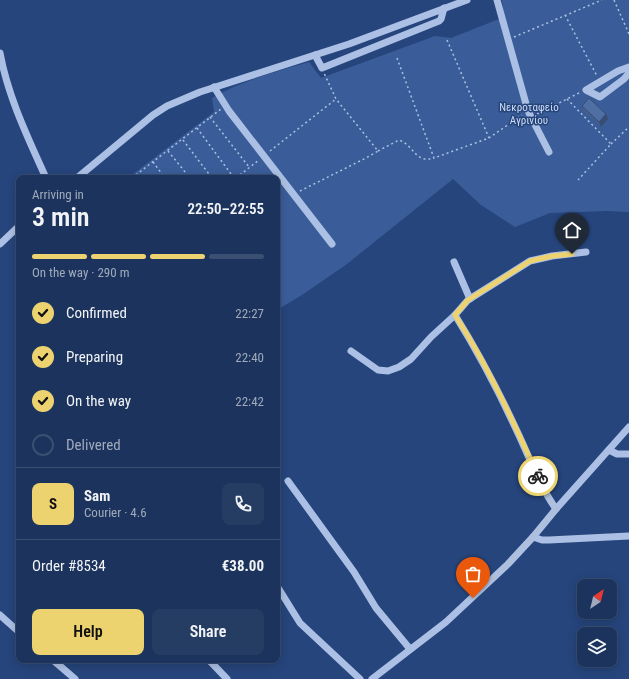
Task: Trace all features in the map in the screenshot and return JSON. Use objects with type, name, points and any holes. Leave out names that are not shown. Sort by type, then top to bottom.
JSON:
[{"type":"street","points":[[81,175],[153,115],[167,106],[214,87],[315,55],[467,0]]},
{"type":"street","points":[[497,0],[530,114],[549,152]]},
{"type":"street","points":[[315,55],[322,68],[432,24],[441,19],[444,8]]},
{"type":"street","points":[[0,53],[3,70],[21,123],[45,175]]},
{"type":"street","points":[[586,90],[600,81],[629,67]]},
{"type":"street","points":[[586,90],[600,97],[624,79],[629,73]]},
{"type":"street","points":[[214,87],[279,175]]},
{"type":"street","points":[[280,176],[332,244]]},
{"type":"street","points":[[0,244],[16,229]]},
{"type":"street","points":[[351,351],[378,370],[385,371],[394,369],[411,359],[470,299],[530,261],[552,256],[586,252]]},
{"type":"street","points":[[454,262],[470,299]]},
{"type":"street","points":[[455,315],[473,344],[516,428],[547,494],[556,509]]},
{"type":"street","points":[[372,679],[446,622],[482,589],[533,537],[629,427]]},
{"type":"street","points":[[608,450],[617,454],[629,454]]},
{"type":"street","points":[[288,480],[354,572],[376,608],[410,649]]},
{"type":"street","points":[[533,537],[542,540],[549,540],[629,536]]},
{"type":"street","points":[[280,591],[300,623],[360,679]]},
{"type":"street","points":[[0,615],[16,629]]},
{"type":"street","points":[[57,663],[76,679]]},
{"type":"street","points":[[212,663],[227,679]]},
{"type":"path","points":[[508,39],[602,0]]},
{"type":"path","points":[[614,0],[629,34]]},
{"type":"path","points":[[565,15],[600,81]]},
{"type":"path","points":[[447,40],[489,138]]},
{"type":"path","points":[[397,58],[434,158]]},
{"type":"path","points":[[322,68],[336,99],[378,151]]},
{"type":"path","points":[[294,194],[360,162],[399,140],[404,142],[420,158],[425,160],[434,158],[489,138],[530,114],[586,90]]},
{"type":"path","points":[[239,175],[336,99]]},
{"type":"path","points":[[567,99],[611,144]]},
{"type":"path","points":[[136,175],[226,105]]},
{"type":"path","points":[[210,118],[249,167]]},
{"type":"path","points":[[578,180],[629,127]]},
{"type":"path","points":[[196,128],[233,175]]},
{"type":"path","points":[[182,139],[210,175]]},
{"type":"path","points":[[168,151],[188,175]]},
{"type":"path","points":[[153,162],[163,175]]},
{"type":"green space","name":"Νεκροταφείο Αγρινίου","points":[[502,0],[629,0],[629,212],[607,211],[550,213],[515,227],[481,205],[453,179],[347,264],[280,308],[280,175],[132,175],[214,112],[212,98],[235,86],[309,62],[321,78],[435,36],[451,38],[504,17]]},
{"type":"building","points":[[589,98],[606,114],[599,122],[582,106]]},
{"type":"way so far","points":[[473,598],[508,564],[556,509],[550,501],[538,476]]},
{"type":"route","points":[[538,476],[516,428],[473,344],[455,315],[468,300],[530,261],[552,256],[572,254]]}]
